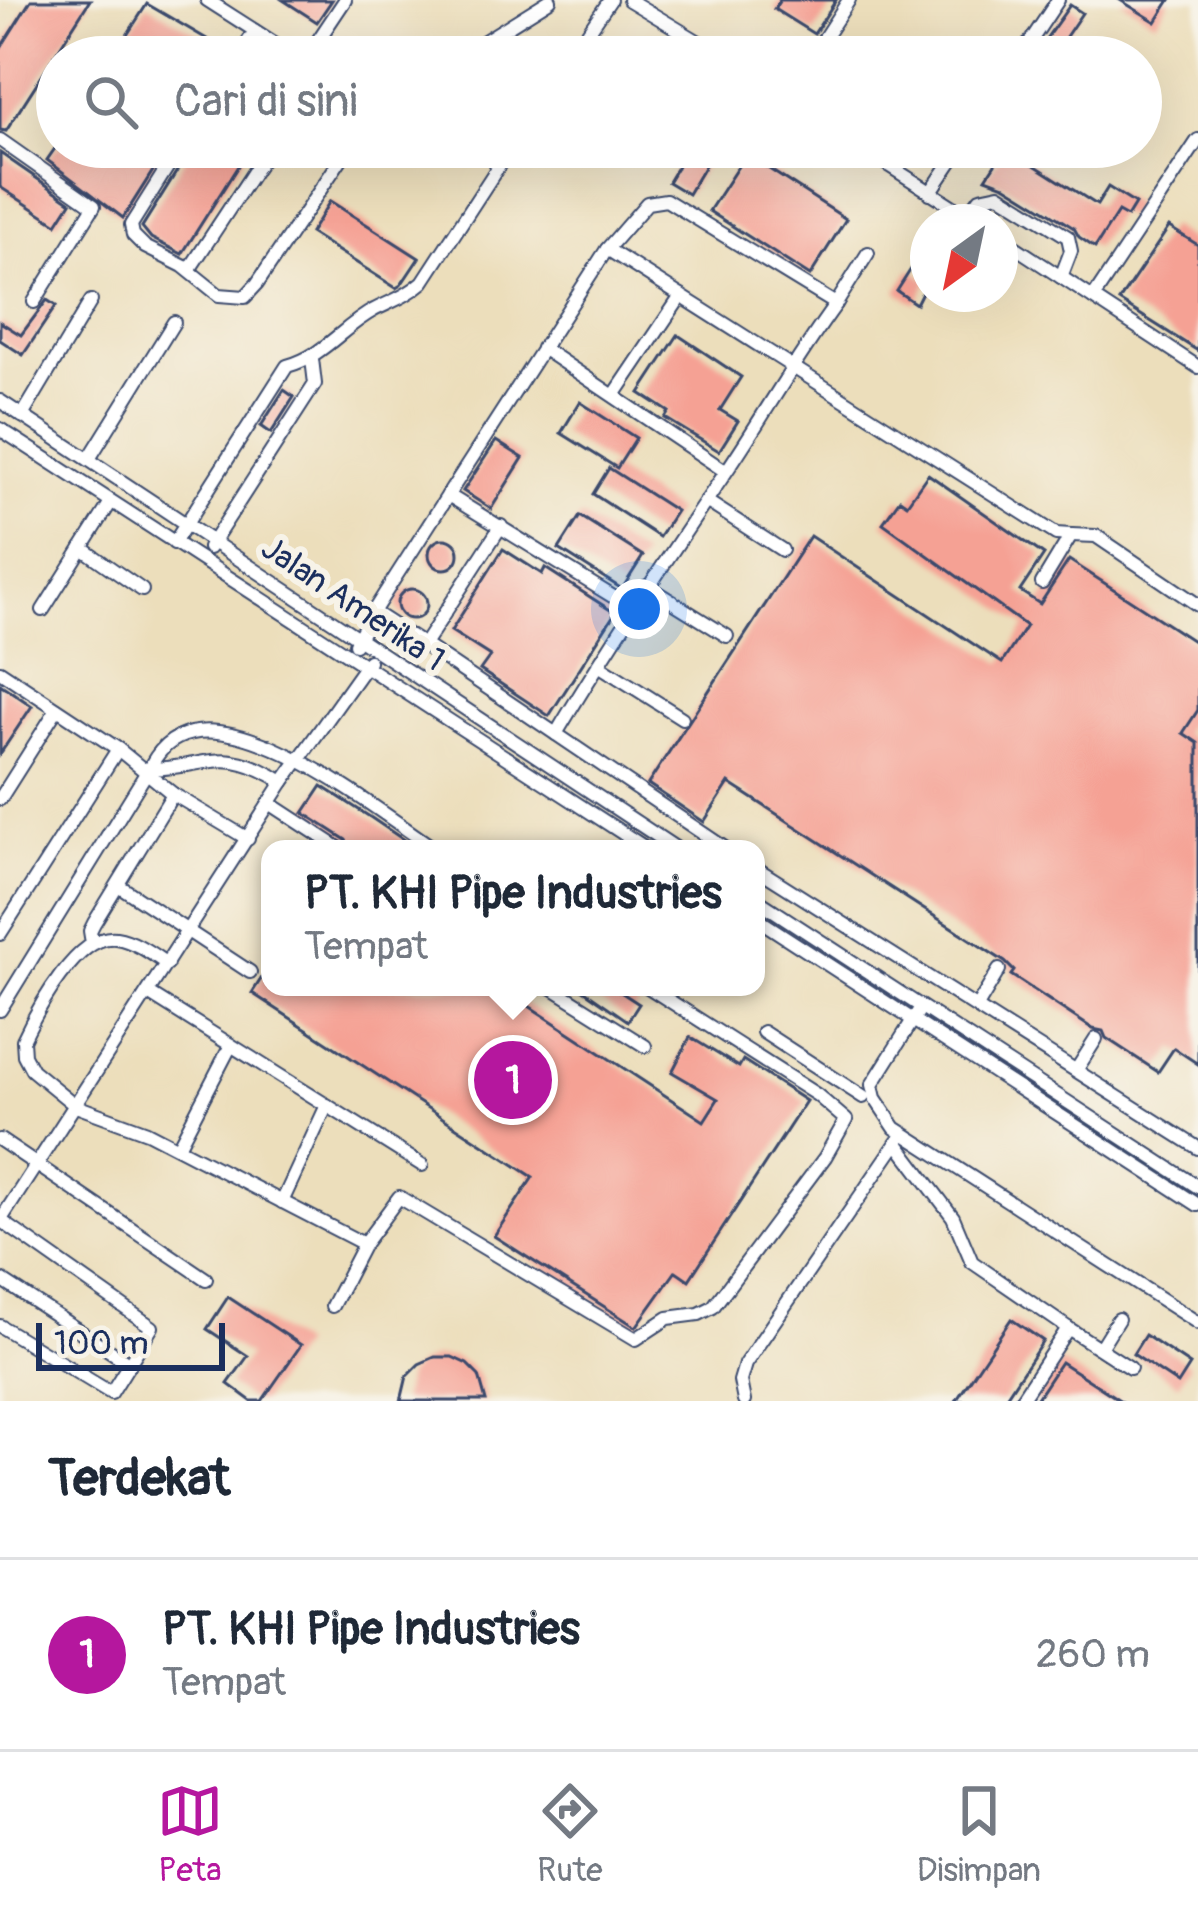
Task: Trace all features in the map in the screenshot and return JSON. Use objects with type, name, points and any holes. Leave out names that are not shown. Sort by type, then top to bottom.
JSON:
[{"type":"street","points":[[207,0],[263,36]]},
{"type":"street","points":[[321,36],[345,0]]},
{"type":"street","points":[[493,36],[550,0]]},
{"type":"street","points":[[585,36],[610,0]]},
{"type":"street","points":[[629,0],[689,36]]},
{"type":"street","points":[[826,36],[849,0]]},
{"type":"street","points":[[1034,36],[1058,0]]},
{"type":"street","points":[[252,36],[255,31]]},
{"type":"street","points":[[0,140],[36,165]]},
{"type":"street","points":[[1093,298],[1198,140]]},
{"type":"street","points":[[34,302],[94,206],[40,168]]},
{"type":"street","points":[[167,168],[131,224],[133,235],[145,248],[189,270],[219,295],[245,296],[335,168]]},
{"type":"street","points":[[189,270],[255,168]]},
{"type":"street","points":[[174,543],[287,366],[312,359],[373,311],[408,295],[423,282],[497,168]]},
{"type":"street","points":[[892,168],[948,204]]},
{"type":"street","points":[[931,193],[947,168]]},
{"type":"street","points":[[978,204],[980,198],[999,194],[1015,204]]},
{"type":"street","points":[[348,655],[607,249],[646,203],[666,200],[836,304]]},
{"type":"street","points":[[1018,206],[1068,237],[1071,251],[1060,277]]},
{"type":"street","points":[[607,249],[1056,534],[1096,536],[1198,605]]},
{"type":"street","points":[[1018,249],[1198,367]]},
{"type":"street","points":[[556,734],[647,586],[868,253]]},
{"type":"street","points":[[615,394],[681,296]]},
{"type":"street","points":[[22,416],[91,301]]},
{"type":"street","points":[[88,459],[174,322]]},
{"type":"street","points":[[542,348],[725,471]]},
{"type":"street","points":[[202,561],[316,385],[312,359]]},
{"type":"street","name":"Jalan Amerika 1","points":[[0,401],[663,840]]},
{"type":"street","name":"Jalan Amerika 1","points":[[0,429],[633,840]]},
{"type":"street","points":[[448,495],[633,609]]},
{"type":"street","points":[[706,501],[782,550]]},
{"type":"street","points":[[44,610],[111,502]]},
{"type":"street","points":[[424,645],[501,526]]},
{"type":"street","points":[[1042,583],[1071,535]]},
{"type":"street","points":[[82,548],[142,590]]},
{"type":"street","points":[[647,586],[727,636]]},
{"type":"street","points":[[373,612],[713,840]]},
{"type":"street","points":[[0,1326],[112,1397],[152,1327],[0,1220],[283,782],[375,652]]},
{"type":"street","points":[[600,666],[682,718]]},
{"type":"street","points":[[0,671],[149,771],[173,794],[248,839]]},
{"type":"street","points":[[0,799],[57,709]]},
{"type":"street","points":[[0,1010],[170,741],[217,732],[247,735],[299,760],[421,840]]},
{"type":"street","points":[[0,934],[118,749]]},
{"type":"street","points":[[149,771],[234,759],[249,762],[283,782]]},
{"type":"street","points":[[92,943],[90,931],[173,794]]},
{"type":"street","points":[[272,804],[326,840]]},
{"type":"street","points":[[765,874],[1198,1148]]},
{"type":"street","points":[[118,884],[250,972]]},
{"type":"street","points":[[765,905],[1198,1187]]},
{"type":"street","points":[[765,924],[1198,1205]]},
{"type":"street","points":[[167,964],[135,944],[114,938],[92,943],[74,958],[23,1040],[32,1070],[76,1106],[147,1132],[364,1244]]},
{"type":"street","points":[[978,1005],[999,970]]},
{"type":"street","points":[[148,993],[422,1165]]},
{"type":"street","points":[[575,996],[645,1046]]},
{"type":"street","points":[[662,996],[817,1095],[846,1120]]},
{"type":"street","points":[[332,1306],[392,1201],[404,1198],[636,1339],[668,1318],[699,1315],[713,1307],[825,1157],[922,1005]]},
{"type":"street","points":[[763,1032],[863,1097]]},
{"type":"street","points":[[1077,1069],[1096,1039]]},
{"type":"street","points":[[178,1148],[231,1045]]},
{"type":"street","points":[[872,1085],[875,1098],[952,1217],[971,1262],[1130,1368]]},
{"type":"street","points":[[283,1202],[327,1106]]},
{"type":"street","points":[[900,1139],[1198,1323]]},
{"type":"street","points":[[744,1401],[740,1382],[745,1364],[900,1139]]},
{"type":"street","points":[[0,1140],[206,1279]]},
{"type":"street","points":[[0,1279],[130,1364]]},
{"type":"street","points":[[1100,1348],[1118,1318]]},
{"type":"street","points":[[1020,1401],[1068,1328]]},
{"type":"building","points":[[31,0],[90,0],[67,36],[36,36],[36,84],[6,131],[0,130],[0,49]]},
{"type":"building","points":[[283,0],[332,0],[317,22]]},
{"type":"building","points":[[780,0],[836,0],[814,34],[774,9]]},
{"type":"building","points":[[1120,0],[1170,0],[1156,22]]},
{"type":"building","points":[[147,4],[202,36],[126,36]]},
{"type":"building","points":[[1070,5],[1082,13],[1066,36],[1048,36]]},
{"type":"building","points":[[0,153],[71,202],[57,224],[0,187]]},
{"type":"building","points":[[57,168],[155,168],[123,218]]},
{"type":"building","points":[[179,168],[237,168],[182,254],[151,238],[142,227]]},
{"type":"building","points":[[676,168],[703,168],[688,194],[668,182]]},
{"type":"building","points":[[737,168],[768,168],[846,219],[810,276],[709,211]]},
{"type":"building","points":[[992,168],[1039,168],[1097,205],[1108,187],[1135,204],[1127,217],[1118,212],[1095,248],[1074,228],[986,178]]},
{"type":"building","points":[[330,201],[419,258],[401,285],[396,288],[310,233]]},
{"type":"building","points":[[1169,227],[1198,245],[1198,351],[1119,301]]},
{"type":"building","points":[[910,271],[910,300],[897,291]]},
{"type":"building","points":[[47,300],[56,306],[23,355],[0,340],[0,322],[21,335]]},
{"type":"building","points":[[678,335],[741,377],[720,410],[738,421],[719,451],[665,418],[669,412],[640,393]]},
{"type":"building","points":[[284,390],[294,397],[271,433],[261,426]]},
{"type":"building","points":[[580,402],[636,438],[617,468],[561,433]]},
{"type":"building","points":[[496,441],[523,458],[491,509],[463,491]]},
{"type":"building","points":[[609,468],[676,511],[659,537],[593,494]]},
{"type":"building","points":[[928,474],[1044,555],[1020,591],[1040,604],[1069,560],[1198,644],[1198,710],[1183,733],[1198,743],[1198,1064],[1174,1048],[1158,1072],[1106,1038],[1103,1031],[1011,975],[1014,971],[1005,962],[729,783],[704,822],[648,784],[810,536],[1002,663],[1026,626],[883,523],[900,499],[907,504]]},
{"type":"building","points":[[580,516],[643,556],[622,589],[559,549]]},
{"type":"building","points":[[444,539],[455,543],[459,554],[455,565],[444,569],[433,565],[429,554],[433,543]]},
{"type":"building","points":[[503,549],[542,574],[545,568],[615,613],[549,716],[480,670],[490,656],[451,631]]},
{"type":"building","points":[[412,589],[423,593],[427,604],[423,615],[412,619],[401,615],[397,604],[401,593]]},
{"type":"building","points":[[0,684],[32,706],[0,754]]},
{"type":"building","points":[[322,786],[403,840],[346,840],[304,813]]},
{"type":"building","points":[[261,979],[261,996],[514,996],[704,1121],[718,1099],[672,1072],[690,1037],[739,1067],[743,1060],[806,1101],[689,1280],[676,1271],[636,1327],[494,1236],[533,1177],[252,993]]},
{"type":"building","points":[[592,996],[627,996],[639,1004],[628,1021]]},
{"type":"building","points":[[228,1297],[301,1345],[262,1401],[251,1401],[228,1384],[248,1356],[207,1329]]},
{"type":"building","points":[[1011,1319],[1043,1341],[1003,1401],[956,1401]]},
{"type":"building","points":[[1145,1335],[1190,1365],[1178,1384],[1133,1354]]},
{"type":"building","points":[[435,1357],[452,1357],[467,1364],[479,1376],[486,1401],[401,1401],[407,1376]]},
{"type":"building","points":[[1061,1362],[1121,1401],[1035,1401]]},
{"type":"place","name":"PT. KHI Pipe Industries","points":[[513,1080]]}]
